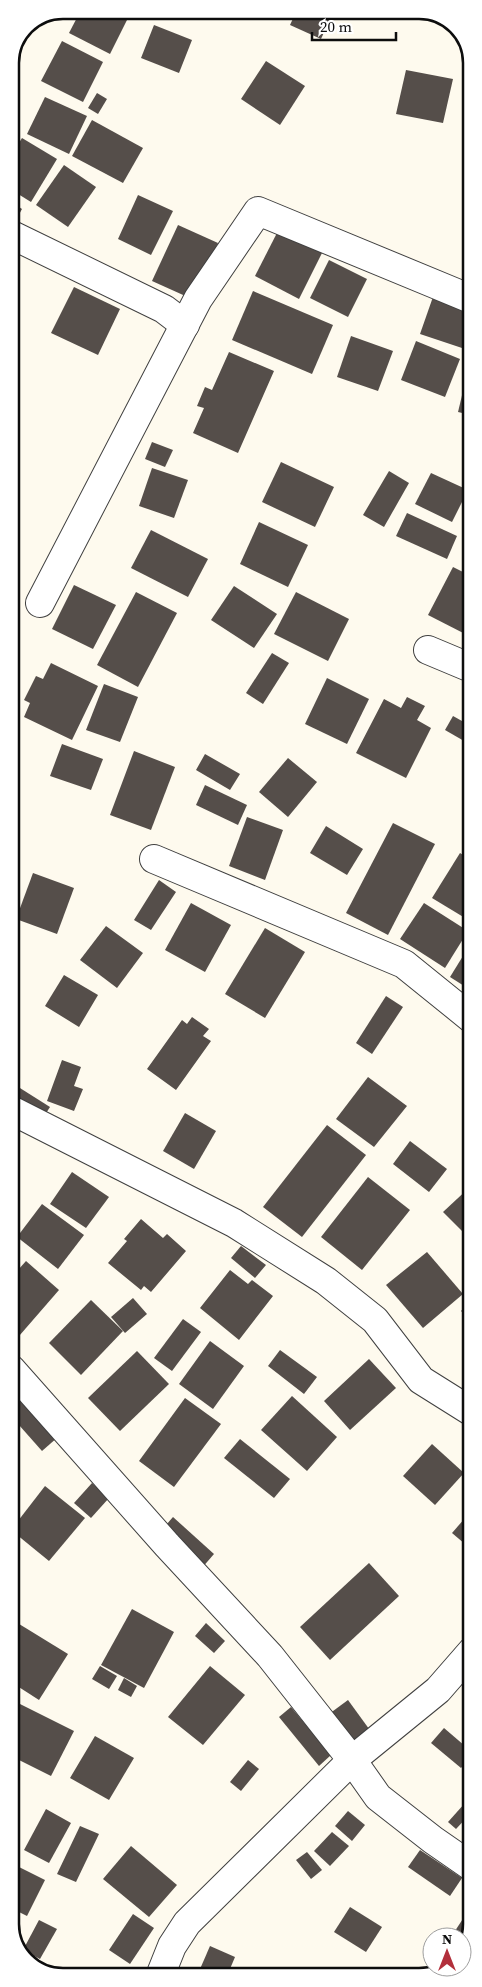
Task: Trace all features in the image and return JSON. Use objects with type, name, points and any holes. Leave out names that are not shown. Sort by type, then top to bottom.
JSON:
[{"type":"street","points":[[40,603],[198,299],[258,211],[463,296]]},
{"type":"street","points":[[19,238],[164,309],[185,325]]},
{"type":"street","points":[[428,650],[463,665]]},
{"type":"street","points":[[154,859],[404,964],[463,1012]]},
{"type":"street","points":[[19,1115],[234,1223],[326,1281],[375,1320],[421,1380],[463,1406]]},
{"type":"street","points":[[19,1378],[270,1656],[378,1796],[433,1840],[463,1861]]},
{"type":"street","points":[[163,1968],[172,1946],[187,1923],[352,1760],[438,1690],[463,1661]]},
{"type":"building","points":[[76,19],[128,19],[110,54],[69,33]]},
{"type":"building","points":[[293,19],[330,19],[321,39],[290,25]]},
{"type":"building","points":[[154,25],[192,40],[179,73],[141,58]]},
{"type":"building","points":[[62,41],[103,62],[83,102],[41,81]]},
{"type":"building","points":[[266,61],[305,86],[280,125],[241,99]]},
{"type":"building","points":[[406,70],[453,79],[443,123],[396,114]]},
{"type":"building","points":[[97,93],[107,99],[98,114],[88,108]]},
{"type":"building","points":[[45,97],[87,116],[69,154],[27,134]]},
{"type":"building","points":[[92,120],[143,148],[123,183],[72,156]]},
{"type":"building","points":[[22,138],[57,159],[31,202],[19,195],[19,143]]},
{"type":"building","points":[[64,165],[96,187],[68,227],[36,205]]},
{"type":"building","points":[[138,195],[173,211],[151,255],[118,239]]},
{"type":"building","points":[[178,225],[218,243],[192,299],[152,281]]},
{"type":"building","points":[[280,227],[324,249],[299,299],[255,276]]},
{"type":"building","points":[[329,260],[367,279],[348,317],[310,298]]},
{"type":"building","points":[[74,287],[120,309],[98,355],[51,333]]},
{"type":"building","points":[[253,291],[333,325],[312,374],[232,340]]},
{"type":"building","points":[[434,294],[463,304],[463,348],[420,334]]},
{"type":"building","points":[[351,336],[393,351],[378,391],[337,377]]},
{"type":"building","points":[[416,341],[460,359],[445,397],[401,380]]},
{"type":"building","points":[[229,352],[274,371],[238,453],[193,433],[204,408],[197,406],[205,387],[212,390]]},
{"type":"building","points":[[463,391],[463,413],[458,412]]},
{"type":"building","points":[[152,442],[173,450],[165,467],[145,459]]},
{"type":"building","points":[[281,462],[334,487],[315,527],[262,502]]},
{"type":"building","points":[[152,468],[188,480],[174,518],[139,506]]},
{"type":"building","points":[[389,471],[409,483],[384,527],[363,515]]},
{"type":"building","points":[[431,473],[463,488],[463,500],[452,522],[415,504]]},
{"type":"building","points":[[407,513],[457,536],[447,559],[396,536]]},
{"type":"building","points":[[259,522],[308,545],[288,587],[240,564]]},
{"type":"building","points":[[151,530],[208,559],[188,597],[131,568]]},
{"type":"building","points":[[453,567],[463,572],[463,633],[428,615]]},
{"type":"building","points":[[74,585],[116,605],[93,649],[52,629]]},
{"type":"building","points":[[234,586],[277,614],[254,648],[211,620]]},
{"type":"building","points":[[136,592],[177,613],[138,687],[97,665]]},
{"type":"building","points":[[296,592],[349,619],[328,661],[274,634]]},
{"type":"building","points":[[272,653],[289,663],[263,704],[246,693]]},
{"type":"building","points":[[51,663],[98,686],[72,740],[24,717],[30,703],[24,700],[36,676],[43,679]]},
{"type":"building","points":[[327,678],[369,699],[347,744],[305,724]]},
{"type":"building","points":[[104,684],[138,697],[120,742],[86,730]]},
{"type":"building","points":[[407,697],[425,706],[417,720],[431,728],[406,778],[356,753],[384,699],[401,708]]},
{"type":"building","points":[[453,716],[463,722],[463,740],[445,730]]},
{"type":"building","points":[[62,744],[103,759],[91,790],[50,776]]},
{"type":"building","points":[[134,751],[175,767],[151,830],[110,815]]},
{"type":"building","points":[[205,754],[240,774],[230,790],[196,770]]},
{"type":"building","points":[[288,758],[317,782],[288,817],[259,792]]},
{"type":"building","points":[[205,785],[247,805],[238,825],[196,805]]},
{"type":"building","points":[[247,817],[283,830],[265,880],[229,866]]},
{"type":"building","points":[[393,823],[435,844],[388,935],[346,913]]},
{"type":"building","points":[[326,826],[363,849],[347,875],[310,853]]},
{"type":"building","points":[[460,853],[463,855],[463,917],[432,898]]},
{"type":"building","points":[[33,873],[74,888],[57,934],[19,920],[19,911]]},
{"type":"building","points":[[159,880],[176,892],[151,930],[134,920]]},
{"type":"building","points":[[191,903],[231,925],[205,972],[165,950]]},
{"type":"building","points":[[424,903],[463,928],[463,939],[445,968],[400,939]]},
{"type":"building","points":[[106,926],[143,953],[117,988],[80,960]]},
{"type":"building","points":[[265,928],[305,952],[265,1018],[225,994]]},
{"type":"building","points":[[463,956],[463,985],[450,977]]},
{"type":"building","points":[[64,975],[98,995],[79,1027],[45,1006]]},
{"type":"building","points":[[386,996],[403,1007],[372,1054],[356,1043]]},
{"type":"building","points":[[192,1017],[209,1029],[203,1036],[211,1041],[176,1090],[147,1069],[182,1020],[187,1024]]},
{"type":"building","points":[[62,1060],[81,1067],[74,1086],[83,1089],[74,1111],[47,1101]]},
{"type":"building","points":[[368,1077],[407,1106],[374,1147],[336,1119]]},
{"type":"building","points":[[19,1087],[50,1107],[41,1121],[19,1107]]},
{"type":"building","points":[[185,1113],[216,1131],[194,1169],[163,1151]]},
{"type":"building","points":[[327,1125],[366,1155],[302,1237],[263,1207]]},
{"type":"building","points":[[410,1141],[447,1169],[429,1192],[393,1164]]},
{"type":"building","points":[[72,1172],[109,1197],[86,1228],[50,1204]]},
{"type":"building","points":[[368,1177],[410,1210],[362,1270],[321,1237]]},
{"type":"building","points":[[463,1193],[463,1232],[443,1212]]},
{"type":"building","points":[[42,1204],[84,1235],[58,1269],[19,1239],[19,1234]]},
{"type":"building","points":[[141,1219],[163,1238],[167,1234],[186,1251],[151,1292],[144,1286],[141,1290],[108,1263],[127,1241],[124,1239]]},
{"type":"building","points":[[241,1246],[266,1265],[255,1278],[231,1258]]},
{"type":"building","points":[[427,1252],[463,1294],[423,1328],[386,1285]]},
{"type":"building","points":[[26,1261],[59,1290],[19,1336],[19,1269]]},
{"type":"building","points":[[230,1270],[248,1284],[252,1280],[273,1296],[239,1340],[200,1308]]},
{"type":"building","points":[[133,1298],[147,1314],[125,1333],[111,1317]]},
{"type":"building","points":[[91,1300],[123,1331],[81,1375],[49,1343]]},
{"type":"building","points":[[183,1319],[201,1332],[172,1371],[154,1358]]},
{"type":"building","points":[[210,1341],[244,1366],[213,1409],[179,1384]]},
{"type":"building","points":[[280,1350],[317,1377],[304,1394],[268,1366]]},
{"type":"building","points":[[137,1351],[169,1384],[120,1431],[88,1398]]},
{"type":"building","points":[[369,1359],[396,1388],[350,1430],[324,1401]]},
{"type":"building","points":[[19,1393],[58,1437],[42,1451],[19,1425]]},
{"type":"building","points":[[292,1396],[337,1437],[307,1471],[261,1430]]},
{"type":"building","points":[[185,1398],[221,1424],[174,1487],[139,1461]]},
{"type":"building","points":[[240,1439],[290,1479],[274,1498],[224,1458]]},
{"type":"building","points":[[432,1444],[463,1472],[435,1505],[403,1476]]},
{"type":"building","points":[[92,1483],[109,1498],[91,1518],[74,1503]]},
{"type":"building","points":[[45,1486],[85,1518],[49,1561],[19,1537],[19,1520]]},
{"type":"building","points":[[173,1517],[214,1554],[201,1569],[160,1532]]},
{"type":"building","points":[[463,1520],[463,1542],[452,1533]]},
{"type":"building","points":[[369,1563],[399,1596],[330,1660],[300,1627]]},
{"type":"building","points":[[132,1609],[174,1632],[144,1688],[101,1665]]},
{"type":"building","points":[[206,1623],[225,1641],[214,1653],[195,1636]]},
{"type":"building","points":[[19,1624],[68,1654],[39,1700],[19,1687]]},
{"type":"building","points":[[100,1666],[117,1676],[109,1689],[92,1679]]},
{"type":"building","points":[[210,1666],[245,1695],[203,1745],[168,1717]]},
{"type":"building","points":[[124,1678],[137,1686],[131,1697],[118,1690]]},
{"type":"building","points":[[348,1700],[372,1733],[354,1747],[329,1714]]},
{"type":"building","points":[[19,1704],[74,1731],[51,1776],[19,1760]]},
{"type":"building","points":[[291,1707],[331,1755],[319,1766],[279,1717]]},
{"type":"building","points":[[444,1728],[463,1744],[463,1766],[461,1768],[431,1743]]},
{"type":"building","points":[[95,1736],[134,1758],[109,1800],[70,1778]]},
{"type":"building","points":[[248,1760],[259,1769],[241,1791],[230,1782]]},
{"type":"building","points":[[463,1805],[463,1822],[456,1829],[448,1822]]},
{"type":"building","points":[[46,1809],[71,1823],[49,1863],[24,1850]]},
{"type":"building","points":[[348,1811],[365,1825],[352,1841],[335,1826]]},
{"type":"building","points":[[80,1826],[99,1834],[76,1882],[57,1874]]},
{"type":"building","points":[[332,1832],[349,1846],[330,1866],[314,1851]]},
{"type":"building","points":[[131,1846],[177,1885],[149,1917],[103,1879]]},
{"type":"building","points":[[420,1850],[462,1878],[450,1896],[408,1867]]},
{"type":"building","points":[[307,1852],[322,1870],[311,1879],[296,1860]]},
{"type":"building","points":[[19,1867],[45,1880],[27,1916],[19,1912]]},
{"type":"building","points":[[350,1907],[382,1927],[366,1952],[334,1932]]},
{"type":"building","points":[[133,1914],[154,1928],[130,1964],[109,1950]]},
{"type":"building","points":[[463,1919],[463,1927],[458,1927]]},
{"type":"building","points":[[39,1920],[57,1929],[40,1959],[32,1954],[25,1946]]},
{"type":"building","points":[[210,1946],[235,1957],[230,1968],[200,1968]]}]
